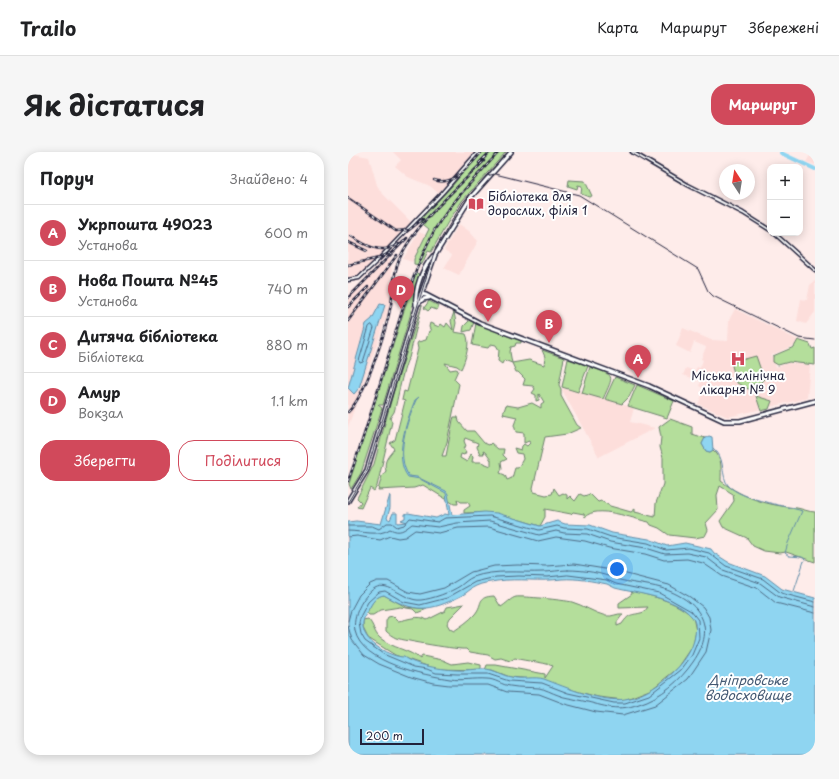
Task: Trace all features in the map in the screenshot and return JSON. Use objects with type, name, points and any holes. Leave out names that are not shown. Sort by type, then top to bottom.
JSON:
[{"type":"main road","points":[[416,306],[416,300],[424,267],[435,255],[471,197],[511,152]]},
{"type":"main road","points":[[348,501],[364,477],[369,463],[416,306],[425,287],[435,255]]},
{"type":"main road","points":[[419,287],[421,294]]},
{"type":"main road","points":[[425,287],[428,297]]},
{"type":"main road","points":[[421,294],[493,328],[649,386],[724,421],[740,421],[815,400]]},
{"type":"main road","points":[[416,300],[421,294]]},
{"type":"main road","points":[[416,306],[423,299],[428,297]]},
{"type":"street","points":[[348,280],[355,280],[380,258],[443,192],[478,152]]},
{"type":"street","points":[[632,152],[688,185],[743,213],[767,228]]},
{"type":"street","points":[[777,236],[815,270]]},
{"type":"shaded area","points":[[393,152],[477,152],[438,193],[430,186],[408,177],[395,166],[401,160]]},
{"type":"shaded area","points":[[812,152],[815,152],[815,165],[806,162]]},
{"type":"shaded area","points":[[348,153],[369,157],[377,185],[381,192],[412,223],[374,262],[374,264],[355,280],[348,279]]},
{"type":"shaded area","points":[[459,224],[469,231],[478,241],[459,275],[444,268],[452,255],[444,250]]},
{"type":"shaded area","points":[[419,232],[426,235],[412,262],[403,259]]},
{"type":"shaded area","points":[[390,255],[394,295],[348,427],[348,295]]},
{"type":"shaded area","points":[[815,281],[815,312],[806,324],[797,321],[801,299],[807,300],[810,285]]},
{"type":"shaded area","name":"Міська клінічна лікарня № 9","points":[[735,309],[798,340],[795,345],[772,355],[776,367],[788,363],[810,365],[807,398],[728,417],[698,404],[705,389],[699,386],[701,381],[683,375],[686,368],[695,371],[697,367],[700,368],[703,360],[701,359],[706,347],[694,342],[690,353],[676,346],[683,328],[711,340],[728,341],[729,320]]},
{"type":"shaded area","points":[[563,388],[578,392],[581,391],[634,408],[630,422],[655,428],[599,457],[562,390]]},
{"type":"green space","points":[[480,152],[506,152],[462,201],[431,252],[428,251],[422,264],[414,264],[414,259],[429,229],[419,221],[452,186]]},
{"type":"green space","points":[[569,180],[585,181],[592,196],[589,197],[581,194],[582,186],[578,185],[577,189],[568,186]]},
{"type":"green space","points":[[416,273],[419,274],[410,316],[383,405],[378,405],[382,408],[361,473],[351,489],[349,484],[351,477]]},
{"type":"green space","points":[[429,301],[439,306],[437,310],[431,308],[428,311],[424,308]]},
{"type":"green space","points":[[422,305],[394,412],[390,418],[392,422],[377,486],[374,491],[370,488],[361,508],[357,507],[361,502],[357,498],[374,464],[394,390]]},
{"type":"green space","points":[[454,312],[456,323],[454,332],[466,334],[468,347],[461,369],[457,366],[445,363],[450,370],[458,370],[454,379],[459,384],[447,442],[442,456],[446,456],[454,417],[458,417],[459,422],[467,431],[474,431],[484,443],[489,445],[491,443],[498,449],[504,449],[503,455],[507,459],[501,462],[502,468],[500,473],[505,475],[507,480],[512,478],[515,468],[518,468],[523,459],[522,454],[516,453],[514,448],[521,450],[524,444],[527,446],[530,443],[529,441],[524,443],[524,433],[516,432],[514,425],[517,417],[503,414],[506,405],[518,407],[532,403],[541,408],[541,404],[544,402],[539,394],[539,400],[536,401],[536,395],[532,393],[535,389],[533,386],[523,385],[525,379],[518,372],[516,372],[512,363],[529,360],[544,365],[545,357],[542,350],[564,358],[559,385],[561,389],[561,396],[577,425],[581,428],[567,434],[545,437],[533,488],[534,492],[546,495],[552,494],[554,488],[559,495],[563,493],[567,495],[567,499],[570,496],[575,501],[580,494],[584,496],[590,494],[598,502],[601,501],[610,506],[631,512],[635,509],[635,512],[655,517],[656,503],[663,484],[663,458],[660,447],[661,437],[659,427],[670,419],[692,427],[692,434],[705,438],[702,444],[706,451],[710,452],[713,450],[718,456],[721,464],[721,481],[730,487],[748,497],[766,503],[815,512],[815,562],[786,552],[780,553],[764,551],[753,546],[747,538],[723,527],[720,521],[734,501],[733,494],[720,486],[717,495],[718,510],[706,523],[708,530],[705,536],[695,538],[669,535],[659,528],[651,525],[649,522],[606,512],[591,513],[585,517],[584,514],[573,512],[571,514],[545,509],[545,517],[540,526],[493,514],[464,513],[464,510],[470,506],[468,502],[461,502],[457,499],[458,504],[454,504],[423,485],[414,488],[378,490],[382,476],[386,471],[386,461],[394,449],[390,443],[395,440],[405,401],[402,400],[404,391],[407,392],[418,349],[417,344],[418,342],[426,340],[429,331],[431,331],[429,327],[430,323],[439,327],[441,324],[445,327],[447,323],[453,330],[451,321]],"holes":[[[465,438],[478,443],[477,447],[480,454],[484,454],[483,451],[485,452],[491,460],[491,466],[481,462],[472,462],[473,456],[471,454],[467,462],[460,458],[461,454],[464,455],[466,452],[463,448],[466,446],[464,441]]]},
{"type":"green space","points":[[470,320],[474,322],[471,330],[463,332],[464,326]]},
{"type":"green space","points":[[476,323],[521,341],[521,343],[516,343],[515,346],[511,347],[510,352],[512,363],[504,360],[502,364],[498,361],[499,350],[496,345],[491,344],[488,348],[472,345]]},
{"type":"green space","points":[[798,340],[810,344],[812,349],[815,348],[815,365],[789,362],[778,365],[773,362],[773,356],[794,347]]},
{"type":"green space","points":[[756,356],[764,379],[755,388],[754,384],[750,385],[751,389],[748,389],[737,383],[732,366],[734,362]]},
{"type":"green space","points":[[568,359],[588,366],[578,392],[562,387]]},
{"type":"green space","points":[[590,367],[605,372],[610,377],[611,380],[603,399],[582,393]]},
{"type":"green space","points":[[615,377],[635,385],[629,397],[622,404],[605,399]]},
{"type":"green space","points":[[637,385],[674,401],[667,418],[628,406]]},
{"type":"green space","points":[[756,396],[772,401],[769,409],[761,411]]},
{"type":"green space","points":[[631,590],[664,600],[686,611],[693,617],[696,631],[693,646],[678,668],[652,689],[624,700],[598,697],[565,688],[544,680],[510,677],[492,670],[485,670],[487,665],[496,665],[545,674],[545,678],[553,666],[548,664],[515,658],[510,661],[501,658],[495,659],[488,655],[470,652],[467,649],[432,645],[396,638],[386,631],[386,621],[388,617],[393,616],[398,621],[417,617],[427,620],[445,611],[447,607],[464,604],[450,618],[447,624],[450,629],[454,631],[475,614],[482,599],[494,596],[501,607],[516,597],[527,597],[572,602],[606,616],[623,614],[617,622],[617,626],[622,624],[629,616],[644,612],[648,607],[619,608],[619,603],[632,594]]},
{"type":"green space","points":[[384,595],[406,607],[427,609],[417,613],[413,609],[400,607],[381,610],[373,615],[369,615],[367,613],[373,601]]},
{"type":"green space","points":[[368,619],[376,634],[380,638],[420,659],[422,656],[443,660],[452,664],[468,662],[481,665],[481,670],[436,669],[395,655],[368,638],[363,628],[363,620]]},
{"type":"water","points":[[380,304],[385,305],[359,388],[354,394],[348,388],[366,324],[372,319]]},
{"type":"water","name":"Дніпровське водосховище","points":[[419,397],[413,408],[404,438],[403,459],[405,468],[409,476],[417,477],[446,491],[448,494],[452,515],[484,512],[497,513],[540,526],[557,521],[565,524],[590,525],[612,533],[649,539],[667,546],[685,543],[711,549],[714,553],[728,562],[765,576],[782,589],[815,598],[815,755],[348,755],[348,522],[356,521],[381,524],[390,495],[390,508],[387,518],[390,520],[393,513],[397,513],[397,523],[407,522],[401,520],[405,518],[405,514],[408,513],[436,518],[445,514],[449,515],[446,493],[420,479],[408,477],[404,469],[402,460],[403,439],[408,418],[415,400]],"holes":[[[568,579],[607,584],[615,588],[656,597],[685,610],[692,617],[696,628],[692,646],[687,656],[679,666],[659,684],[636,696],[616,700],[584,694],[540,678],[515,678],[487,669],[452,670],[422,665],[404,657],[385,652],[373,644],[365,633],[363,627],[364,619],[374,601],[384,595],[405,605],[422,608],[440,605],[463,595],[474,587],[486,583],[505,580]]]},
{"type":"water","points":[[709,436],[712,437],[713,450],[710,452],[706,451],[702,444],[705,438]]},
{"type":"waterway","points":[[781,153],[815,169]]},
{"type":"waterway","points":[[713,448],[719,455],[724,477],[731,488],[739,493],[761,501],[802,511],[785,553],[789,556],[802,557],[805,559]]},
{"type":"waterway","points":[[794,591],[804,561]]},
{"type":"tram line","points":[[348,502],[367,470],[435,249],[463,202],[508,152]]},
{"type":"tram line","points":[[486,176],[495,174],[579,195],[698,269],[708,291],[713,296],[799,338],[815,340]]},
{"type":"railway","points":[[479,163],[490,152]]},
{"type":"railway","points":[[348,481],[366,429],[407,297],[428,242],[449,209],[499,152]]},
{"type":"railway","points":[[434,180],[448,181],[454,178],[466,169],[481,153]]},
{"type":"railway","points":[[348,412],[362,392],[380,345],[391,305],[396,271],[399,260],[406,247],[425,221],[484,161]]},
{"type":"railway","points":[[348,198],[396,231],[409,230],[423,219]]},
{"type":"railway","points":[[351,236],[374,248],[386,249],[399,244]]},
{"type":"railway","points":[[348,298],[407,238]]},
{"type":"railway","points":[[348,242],[367,251]]},
{"type":"railway","points":[[348,265],[379,258],[390,253]]},
{"type":"railway","points":[[348,321],[397,255]]},
{"type":"railway","points":[[348,307],[368,287]]},
{"type":"place","name":"Бiблiотека для дорослих, фiлiя 1","points":[[476,204]]},
{"type":"place","name":"Амур","points":[[401,309]]},
{"type":"place","name":"Дитяча бібліотека","points":[[488,322]]},
{"type":"place","name":"Нова Пошта №45","points":[[549,343]]},
{"type":"place","name":"Міська клінічна лікарня № 9","points":[[738,359]]},
{"type":"place","name":"Укрпошта 49023","points":[[638,378]]}]
